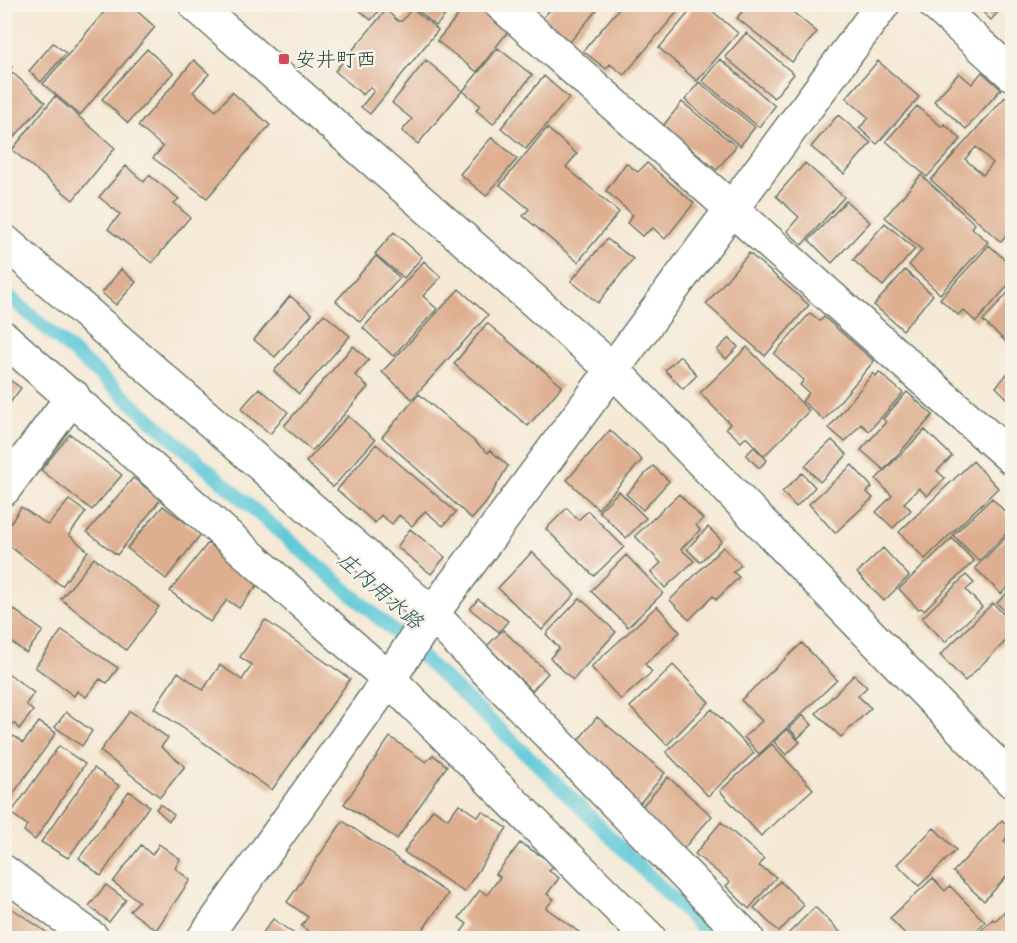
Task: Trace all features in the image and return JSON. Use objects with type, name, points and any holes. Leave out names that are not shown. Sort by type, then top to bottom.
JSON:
[{"type":"street","points":[[195,4],[612,369],[1012,781]]},
{"type":"street","points":[[501,4],[730,211],[1012,458]]},
{"type":"street","points":[[204,939],[427,621],[883,4]]},
{"type":"street","points":[[935,4],[1012,74]]},
{"type":"street","points":[[4,241],[427,621],[747,939]]},
{"type":"street","points":[[4,338],[395,669],[649,939]]},
{"type":"street","points":[[4,489],[73,396]]},
{"type":"street","points":[[4,872],[92,939]]},
{"type":"building","points":[[111,4],[129,4],[155,27],[80,115],[43,84]]},
{"type":"building","points":[[352,4],[385,4],[371,20]]},
{"type":"building","points":[[411,4],[455,4],[436,26]]},
{"type":"building","points":[[555,4],[602,4],[570,42],[542,19]]},
{"type":"building","points":[[623,4],[684,4],[624,75],[610,64],[606,69],[583,51]]},
{"type":"building","points":[[696,4],[704,4],[738,33],[697,81],[659,48]]},
{"type":"building","points":[[748,4],[783,4],[817,32],[792,62],[737,18]]},
{"type":"building","points":[[813,4],[827,4],[821,11]]},
{"type":"building","points":[[974,4],[1005,4],[991,20]]},
{"type":"building","points":[[480,6],[509,30],[477,72],[437,41],[465,7],[474,13]]},
{"type":"building","points":[[412,8],[438,30],[370,114],[361,107],[374,91],[370,87],[363,95],[335,71],[386,10],[398,21],[402,21]]},
{"type":"building","points":[[746,33],[794,74],[774,98],[725,57]]},
{"type":"building","points":[[53,43],[66,53],[41,82],[29,71]]},
{"type":"building","points":[[498,48],[532,75],[493,124],[476,110],[480,105],[463,91]]},
{"type":"building","points":[[147,49],[173,73],[128,123],[102,99]]},
{"type":"building","points":[[720,59],[775,106],[759,127],[702,81]]},
{"type":"building","points":[[194,60],[209,74],[193,92],[216,111],[232,92],[270,125],[207,198],[153,158],[163,147],[138,126]]},
{"type":"building","points":[[426,60],[462,91],[418,144],[402,131],[412,119],[392,103]]},
{"type":"building","points":[[4,61],[12,67],[4,76]]},
{"type":"building","points":[[878,61],[919,97],[877,144],[859,128],[869,118],[846,98]]},
{"type":"building","points":[[982,72],[1001,89],[966,129],[934,101],[959,73],[972,84]]},
{"type":"building","points":[[13,73],[45,102],[4,149],[4,83]]},
{"type":"building","points":[[544,76],[569,98],[526,149],[501,128]]},
{"type":"building","points":[[699,82],[755,127],[740,146],[685,100]]},
{"type":"building","points":[[55,96],[115,148],[73,200],[12,150]]},
{"type":"building","points":[[1005,97],[1012,104],[1012,229],[1001,242],[931,180]],"holes":[[[976,147],[993,163],[983,175],[965,159]]]},
{"type":"building","points":[[682,102],[736,146],[717,170],[663,126]]},
{"type":"building","points":[[917,106],[942,127],[944,124],[961,139],[927,177],[886,141]]},
{"type":"building","points":[[838,115],[871,143],[844,174],[811,147]]},
{"type":"building","points":[[547,128],[577,154],[566,167],[619,212],[578,262],[523,216],[529,209],[500,185]]},
{"type":"building","points":[[492,137],[517,159],[486,196],[460,174]]},
{"type":"building","points":[[626,163],[638,172],[647,163],[694,203],[665,239],[653,228],[642,236],[627,223],[633,215],[606,191]]},
{"type":"building","points":[[805,163],[844,197],[802,245],[787,231],[799,217],[776,196]]},
{"type":"building","points":[[126,166],[144,182],[149,175],[179,199],[174,203],[190,217],[152,263],[108,229],[120,214],[99,197]]},
{"type":"building","points":[[921,175],[975,224],[972,228],[988,242],[940,294],[909,265],[922,250],[885,217]]},
{"type":"building","points":[[846,201],[870,222],[832,263],[809,240]]},
{"type":"building","points":[[885,223],[915,249],[883,286],[853,260]]},
{"type":"building","points":[[394,232],[422,257],[404,278],[375,254]]},
{"type":"building","points":[[607,239],[633,259],[598,303],[571,281]]},
{"type":"building","points":[[989,245],[1012,266],[1012,281],[976,322],[963,310],[958,315],[940,299]]},
{"type":"building","points":[[749,253],[809,305],[765,356],[706,304]]},
{"type":"building","points":[[376,256],[400,278],[360,322],[336,301]]},
{"type":"building","points":[[424,261],[441,277],[423,296],[437,309],[393,356],[363,328]]},
{"type":"building","points":[[121,269],[136,282],[116,305],[102,293]]},
{"type":"building","points":[[905,270],[933,295],[903,330],[874,305]]},
{"type":"building","points":[[1012,288],[1012,347],[983,321]]},
{"type":"building","points":[[459,289],[488,315],[412,399],[382,372]]},
{"type":"building","points":[[290,296],[312,314],[275,357],[254,340]]},
{"type":"building","points":[[810,313],[820,321],[824,317],[874,361],[824,420],[802,401],[809,393],[800,385],[804,380],[774,354]]},
{"type":"building","points":[[324,314],[350,336],[299,394],[274,371]]},
{"type":"building","points":[[487,323],[562,386],[528,426],[454,364]]},
{"type":"building","points":[[729,338],[738,347],[726,359],[717,350]]},
{"type":"building","points":[[353,346],[369,360],[355,375],[368,387],[312,451],[284,426]]},
{"type":"building","points":[[747,347],[809,411],[764,456],[746,437],[741,442],[726,428],[730,424],[700,393]]},
{"type":"building","points":[[680,356],[697,375],[683,389],[665,370]]},
{"type":"building","points":[[1012,368],[1012,403],[996,387]]},
{"type":"building","points":[[879,372],[903,393],[869,431],[861,424],[845,442],[829,428],[873,373],[876,376]]},
{"type":"building","points":[[4,376],[21,388],[4,411]]},
{"type":"building","points":[[259,388],[288,412],[270,434],[241,409]]},
{"type":"building","points":[[907,392],[933,415],[884,470],[861,450],[886,422],[883,419]]},
{"type":"building","points":[[419,394],[488,453],[490,450],[508,466],[486,503],[472,519],[382,437]]},
{"type":"building","points":[[348,416],[375,440],[333,487],[306,462]]},
{"type":"building","points":[[610,430],[642,460],[598,509],[567,480]]},
{"type":"building","points":[[925,430],[952,456],[937,471],[945,478],[927,496],[919,488],[904,503],[911,510],[893,528],[876,512],[892,496],[876,479]]},
{"type":"building","points":[[70,434],[122,475],[92,510],[41,470]]},
{"type":"building","points":[[832,440],[847,455],[820,482],[805,466]]},
{"type":"building","points":[[376,444],[456,512],[443,526],[425,511],[412,526],[399,515],[392,524],[381,515],[375,523],[337,490]]},
{"type":"building","points":[[754,447],[767,460],[759,468],[746,455]]},
{"type":"building","points":[[973,461],[998,488],[925,559],[899,532]]},
{"type":"building","points":[[852,465],[872,487],[867,492],[873,498],[835,533],[809,504]]},
{"type":"building","points":[[653,466],[669,481],[643,510],[626,494]]},
{"type":"building","points":[[802,473],[815,487],[796,507],[782,492]]},
{"type":"building","points":[[133,478],[161,499],[117,555],[87,532]]},
{"type":"building","points":[[619,491],[646,518],[626,538],[599,511]]},
{"type":"building","points":[[679,494],[703,519],[696,525],[700,530],[681,549],[694,561],[665,588],[651,572],[661,563],[635,536]]},
{"type":"building","points":[[992,498],[1012,519],[1012,528],[979,561],[953,535]]},
{"type":"building","points":[[69,500],[86,512],[69,535],[88,551],[62,586],[4,542],[4,533],[21,507],[48,525]]},
{"type":"building","points":[[163,506],[201,534],[166,579],[127,548]]},
{"type":"building","points":[[567,508],[578,520],[588,511],[624,547],[594,576],[546,529]]},
{"type":"building","points":[[708,527],[722,541],[700,562],[687,549]]},
{"type":"building","points":[[410,529],[445,557],[431,574],[397,547]]},
{"type":"building","points":[[1012,531],[1012,583],[1001,594],[975,568]]},
{"type":"building","points":[[952,538],[974,561],[924,610],[918,609],[899,589]]},
{"type":"building","points":[[208,543],[259,583],[239,608],[227,600],[210,622],[170,591]]},
{"type":"building","points":[[723,547],[741,565],[733,572],[739,577],[716,600],[713,596],[689,620],[670,600]]},
{"type":"building","points":[[883,548],[909,576],[884,601],[857,573]]},
{"type":"building","points":[[532,552],[575,594],[542,630],[498,588]]},
{"type":"building","points":[[626,555],[663,593],[628,627],[591,591]]},
{"type":"building","points":[[94,558],[159,607],[126,650],[61,599]]},
{"type":"building","points":[[966,575],[974,583],[966,590],[982,607],[945,642],[922,618]]},
{"type":"building","points":[[1012,588],[1012,619],[997,603]]},
{"type":"building","points":[[580,598],[616,632],[573,680],[550,658],[559,648],[546,634]]},
{"type":"building","points":[[478,599],[508,621],[499,632],[470,609]]},
{"type":"building","points":[[4,602],[43,631],[26,653],[6,638],[4,640]]},
{"type":"building","points":[[993,603],[1012,623],[1012,635],[965,681],[940,655]]},
{"type":"building","points":[[657,606],[680,632],[645,664],[652,672],[621,700],[591,667]]},
{"type":"building","points":[[265,620],[350,679],[272,790],[154,708],[178,672],[203,690],[220,665],[242,680],[252,665],[240,657]]},
{"type":"building","points":[[62,630],[118,668],[107,683],[100,679],[86,697],[77,691],[74,696],[35,667]]},
{"type":"building","points":[[503,630],[548,673],[532,691],[487,646]]},
{"type":"building","points":[[802,643],[837,680],[759,754],[744,737],[762,721],[741,700]]},
{"type":"building","points":[[673,665],[709,702],[667,745],[630,707]]},
{"type":"building","points":[[4,670],[34,693],[26,704],[33,711],[19,729],[14,723],[4,735]]},
{"type":"building","points":[[854,675],[867,687],[858,696],[871,708],[841,737],[816,713]]},
{"type":"building","points":[[712,709],[754,753],[708,796],[666,752]]},
{"type":"building","points":[[130,711],[168,738],[161,747],[185,766],[160,797],[100,751]]},
{"type":"building","points":[[66,712],[92,731],[82,746],[55,727]]},
{"type":"building","points":[[803,715],[812,725],[798,738],[789,728]]},
{"type":"building","points":[[597,717],[665,773],[635,809],[572,748]]},
{"type":"building","points":[[39,722],[56,733],[4,807],[4,747],[14,736],[23,743]]},
{"type":"building","points":[[787,729],[800,742],[786,755],[774,742]]},
{"type":"building","points":[[390,737],[426,762],[433,755],[447,766],[397,839],[344,804]]},
{"type":"building","points":[[772,744],[813,789],[761,836],[720,791]]},
{"type":"building","points":[[59,746],[85,764],[35,840],[24,831],[27,825],[11,813]]},
{"type":"building","points":[[94,768],[119,786],[68,858],[41,842]]},
{"type":"building","points":[[668,777],[712,816],[683,849],[639,810]]},
{"type":"building","points":[[129,791],[149,806],[101,876],[79,858]]},
{"type":"building","points":[[160,804],[174,815],[169,821],[156,809]]},
{"type":"building","points":[[459,804],[478,817],[482,811],[507,828],[464,892],[404,852],[433,809],[448,819]]},
{"type":"building","points":[[1002,820],[1012,831],[1004,841],[1012,849],[1012,871],[984,901],[953,872]]},
{"type":"building","points":[[343,821],[448,894],[417,938],[318,938],[301,926],[308,917],[287,902]]},
{"type":"building","points":[[721,822],[764,859],[759,866],[776,877],[749,909],[726,886],[730,882],[695,854]]},
{"type":"building","points":[[934,828],[956,850],[919,886],[897,864]]},
{"type":"building","points":[[520,843],[545,858],[553,867],[549,871],[559,878],[547,894],[554,899],[546,908],[587,938],[457,938],[467,924],[459,918],[480,890],[487,895],[500,877],[496,874]]},
{"type":"building","points":[[159,844],[180,859],[175,868],[190,880],[156,930],[130,911],[139,901],[113,882],[141,845],[152,855]]},
{"type":"building","points":[[933,878],[945,891],[950,886],[985,922],[968,938],[909,938],[890,918]]},
{"type":"building","points":[[780,881],[804,905],[779,932],[754,908]]},
{"type":"building","points":[[106,885],[126,900],[109,922],[89,906]]},
{"type":"building","points":[[4,903],[52,936],[50,938],[4,938]]},
{"type":"building","points":[[1012,904],[1012,938],[973,938],[993,919],[995,921]]},
{"type":"building","points":[[815,907],[846,938],[784,938]]},
{"type":"building","points":[[273,919],[300,938],[259,938]]},
{"type":"waterway","name":"庄内用水路","points":[[4,292],[406,642],[540,767],[712,938]]},
{"type":"place","name":"安井町西","points":[[284,59]]}]
